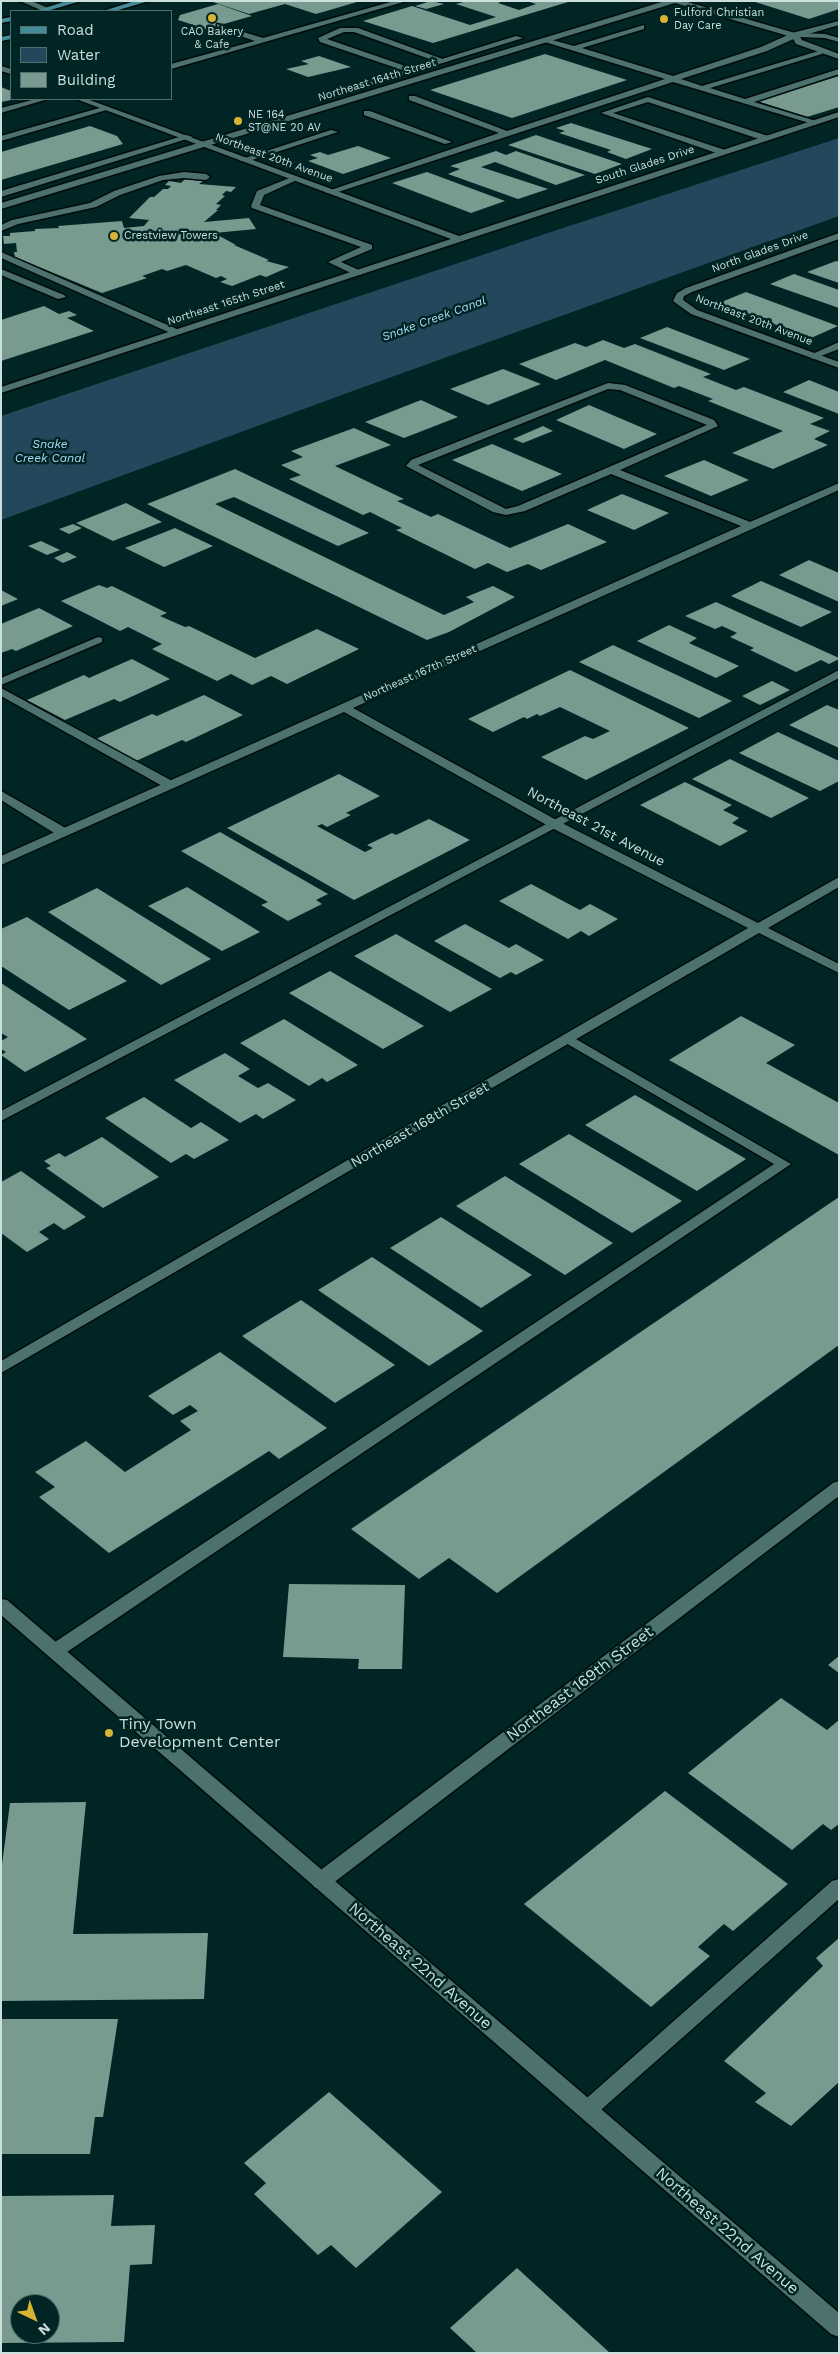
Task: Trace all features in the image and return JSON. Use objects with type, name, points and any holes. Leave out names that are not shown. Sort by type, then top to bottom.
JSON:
[{"type":"main road","points":[[43,10],[77,1]]},
{"type":"main road","points":[[111,10],[145,1]]},
{"type":"street","points":[[24,1],[43,10]]},
{"type":"street","points":[[172,67],[403,1]]},
{"type":"street","points":[[674,1],[795,35],[825,36],[839,40]]},
{"type":"street","name":"Northeast 164th Street","points":[[1,206],[674,1]]},
{"type":"street","points":[[329,192],[764,49],[795,35],[839,23]]},
{"type":"street","points":[[220,26],[263,41]]},
{"type":"street","points":[[574,48],[641,27]]},
{"type":"street","points":[[322,38],[343,30],[355,30],[444,60]]},
{"type":"street","points":[[298,31],[411,71]]},
{"type":"street","name":"Northeast 164th Street","points":[[336,94],[531,34],[548,40]]},
{"type":"street","points":[[795,35],[799,42],[820,52],[839,57]]},
{"type":"street","points":[[548,40],[813,122]]},
{"type":"street","points":[[703,88],[820,52]]},
{"type":"street","points":[[172,60],[182,64]]},
{"type":"street","points":[[746,102],[839,71]]},
{"type":"street","points":[[628,93],[765,138]]},
{"type":"street","points":[[412,98],[506,133]]},
{"type":"street","points":[[606,112],[648,99]]},
{"type":"street","points":[[1,111],[40,100]]},
{"type":"street","name":"Northeast 20th Avenue","points":[[83,100],[200,145],[459,239]]},
{"type":"street","points":[[588,107],[722,152]]},
{"type":"street","points":[[1,139],[106,108]]},
{"type":"street","points":[[367,113],[452,140],[463,148]]},
{"type":"street","name":"South Glades Drive","points":[[459,239],[839,114]]},
{"type":"street","points":[[474,134],[492,128]]},
{"type":"street","points":[[243,160],[334,132]]},
{"type":"street","points":[[1,194],[200,134]]},
{"type":"street","points":[[1,228],[15,222],[93,205],[117,193],[162,178],[184,175],[206,177]]},
{"type":"street","points":[[295,179],[260,193],[255,206],[370,248],[332,262],[358,273]]},
{"type":"street","points":[[1,217],[15,222]]},
{"type":"street","name":"North Glades Drive","points":[[689,290],[839,236]]},
{"type":"street","name":"Northeast 165th Street","points":[[1,390],[459,239]]},
{"type":"street","points":[[1,255],[176,332]]},
{"type":"street","points":[[1,272],[61,297]]},
{"type":"street","name":"Northeast 20th Avenue","points":[[689,290],[680,295],[678,301],[694,312],[839,366]]},
{"type":"street","points":[[813,356],[839,345]]},
{"type":"street","points":[[613,471],[713,426],[710,422],[622,387],[608,386],[415,462],[411,466],[497,510],[506,512],[521,509],[613,471],[751,526]]},
{"type":"street","name":"Northeast 167th Street","points":[[1,861],[839,486]]},
{"type":"street","points":[[1,682],[98,640]]},
{"type":"street","points":[[1,1117],[556,825],[839,673]]},
{"type":"street","points":[[1,691],[170,785]]},
{"type":"street","name":"Northeast 21st Avenue","points":[[343,707],[556,825],[839,969]]},
{"type":"street","points":[[1,795],[64,833]]},
{"type":"street","name":"Northeast 168th Street","points":[[1,1368],[839,881]]},
{"type":"street","points":[[55,1652],[784,1164],[569,1038]]},
{"type":"street","name":"Northeast 169th Street","points":[[321,1881],[839,1487]]},
{"type":"street","name":"Northeast 22nd Avenue","points":[[1,1605],[839,2327]]},
{"type":"street","points":[[586,2110],[839,1887]]},
{"type":"water","name":"Snake Creek Canal","points":[[839,138],[839,216],[1,520],[1,416]]},
{"type":"building","points":[[431,1],[444,4],[426,9],[415,6]]},
{"type":"building","points":[[467,1],[503,1],[498,3],[519,10],[536,4],[527,1],[568,2],[433,43],[363,21],[412,6],[470,25],[496,17],[456,4]]},
{"type":"building","points":[[752,1],[839,1],[839,9],[809,19]]},
{"type":"building","points":[[213,2],[357,2],[316,14],[285,4],[249,14]]},
{"type":"building","name":"CAO Bakery & Cafe","points":[[218,4],[252,16],[206,29],[178,20],[180,15]]},
{"type":"building","points":[[545,54],[627,80],[512,118],[430,90]]},
{"type":"building","points":[[319,56],[351,67],[308,77],[286,69],[309,64],[301,61]]},
{"type":"building","points":[[839,76],[839,107],[807,117],[757,101]]},
{"type":"building","points":[[1,87],[10,91],[11,100],[1,102]]},
{"type":"building","points":[[571,123],[652,149],[626,159],[607,152],[611,150],[559,133],[565,131],[556,128]]},
{"type":"building","points":[[90,126],[117,136],[123,144],[1,180],[1,152]]},
{"type":"building","points":[[536,135],[622,164],[595,174],[508,145]]},
{"type":"building","points":[[358,146],[391,158],[343,174],[308,161],[318,158],[310,155],[320,152],[328,155]]},
{"type":"building","points":[[496,151],[506,155],[516,151],[585,175],[556,185],[495,162],[481,167],[548,189],[518,199],[448,174],[460,169],[450,166]]},
{"type":"building","points":[[427,172],[505,201],[471,213],[392,183]]},
{"type":"building","name":"Crestview Towers","points":[[185,179],[203,181],[199,184],[236,187],[231,192],[226,191],[222,195],[225,196],[216,204],[221,205],[216,210],[218,210],[204,222],[249,218],[256,229],[214,233],[236,245],[234,245],[269,260],[266,261],[289,267],[266,277],[260,275],[232,286],[220,282],[227,279],[221,276],[216,278],[186,265],[167,271],[162,269],[142,276],[147,278],[102,293],[15,257],[14,252],[17,252],[16,243],[4,244],[3,236],[10,236],[10,233],[59,228],[58,226],[122,221],[124,228],[144,226],[149,220],[129,218],[150,197],[154,197],[163,189],[168,189],[171,186],[165,185],[169,181],[181,183]]},
{"type":"building","points":[[836,261],[839,262],[839,283],[807,272]]},
{"type":"building","points":[[794,274],[839,290],[839,308],[770,284]]},
{"type":"building","points":[[746,292],[838,326],[811,338],[719,303]]},
{"type":"building","points":[[44,306],[59,314],[69,311],[77,315],[67,318],[94,331],[1,361],[1,320]]},
{"type":"building","points":[[667,327],[750,359],[724,370],[640,338]]},
{"type":"building","points":[[603,340],[624,348],[635,344],[711,374],[703,377],[736,390],[744,387],[824,418],[810,424],[830,431],[814,439],[828,445],[773,469],[732,453],[783,431],[708,401],[713,399],[679,386],[674,388],[605,360],[556,380],[519,364],[575,343],[586,347]]},
{"type":"building","points":[[503,369],[541,384],[488,405],[450,389]]},
{"type":"building","points":[[809,380],[839,392],[839,414],[783,392]]},
{"type":"building","points":[[421,400],[458,417],[404,438],[365,422]]},
{"type":"building","points":[[589,405],[657,434],[624,449],[556,420]]},
{"type":"building","points":[[543,426],[553,431],[523,443],[513,439]]},
{"type":"building","points":[[354,428],[391,445],[335,466],[404,499],[397,501],[431,517],[438,514],[510,548],[568,524],[607,542],[541,570],[528,564],[507,572],[488,563],[475,569],[396,530],[402,528],[370,512],[363,515],[289,479],[301,475],[281,465],[303,457],[291,451]]},
{"type":"building","points":[[492,444],[562,474],[522,491],[452,460]]},
{"type":"building","points":[[704,460],[749,480],[711,496],[664,476]]},
{"type":"building","points":[[235,469],[369,533],[338,546],[234,497],[215,504],[444,615],[474,602],[466,597],[493,586],[515,597],[449,632],[427,640],[147,504]]},
{"type":"building","points":[[622,494],[669,513],[634,530],[587,510]]},
{"type":"building","points":[[126,503],[162,522],[113,541],[76,523]]},
{"type":"building","points":[[73,524],[82,528],[69,534],[59,529]]},
{"type":"building","points":[[175,528],[213,546],[164,567],[125,548]]},
{"type":"building","points":[[41,541],[60,550],[47,555],[28,546]]},
{"type":"building","points":[[67,552],[77,557],[63,563],[54,558]]},
{"type":"building","points":[[809,560],[839,573],[839,602],[779,575]]},
{"type":"building","points":[[761,581],[832,612],[801,627],[731,596]]},
{"type":"building","points":[[99,585],[107,588],[112,586],[167,613],[160,616],[185,627],[189,626],[255,658],[317,629],[359,649],[287,684],[271,676],[252,685],[231,674],[217,681],[152,649],[162,644],[128,627],[120,631],[61,601]]},
{"type":"building","points":[[1,590],[18,599],[1,606]]},
{"type":"building","points":[[716,602],[839,659],[829,664],[821,660],[796,672],[750,650],[754,648],[730,637],[737,633],[722,626],[715,629],[685,616]]},
{"type":"building","points":[[39,608],[73,626],[16,651],[12,649],[1,653],[1,624]]},
{"type":"building","points":[[669,625],[697,638],[689,643],[739,666],[716,678],[637,641]]},
{"type":"building","points":[[613,645],[732,701],[699,718],[579,662]]},
{"type":"building","points":[[132,659],[170,679],[120,702],[114,699],[65,720],[27,700],[84,675],[89,678]]},
{"type":"building","points":[[570,670],[689,728],[586,780],[541,757],[585,736],[593,739],[610,731],[560,707],[540,716],[537,714],[527,719],[524,717],[493,732],[468,719]]},
{"type":"building","points":[[772,681],[790,690],[760,705],[742,696]]},
{"type":"building","points":[[204,695],[243,715],[186,742],[182,740],[136,761],[96,739],[152,714],[157,716]]},
{"type":"building","points":[[827,705],[839,710],[839,748],[789,725]]},
{"type":"building","points":[[778,732],[839,761],[839,781],[820,791],[739,753]]},
{"type":"building","points":[[730,759],[809,798],[771,818],[692,779]]},
{"type":"building","points":[[339,774],[380,796],[346,813],[351,815],[327,827],[322,824],[317,826],[365,852],[373,848],[367,845],[392,833],[396,835],[429,819],[470,840],[354,900],[227,828]]},
{"type":"building","points":[[685,782],[732,805],[723,810],[739,818],[732,823],[748,831],[720,846],[640,805]]},
{"type":"building","points":[[220,832],[328,894],[316,900],[322,904],[288,921],[261,905],[268,902],[181,851]]},
{"type":"building","points":[[531,884],[580,910],[590,904],[618,919],[589,936],[581,931],[568,939],[499,901]]},
{"type":"building","points":[[187,887],[260,932],[222,951],[148,906]]},
{"type":"building","points":[[97,888],[211,959],[161,985],[48,912]]},
{"type":"building","points":[[27,917],[127,981],[69,1010],[1,966],[1,929]]},
{"type":"building","points":[[465,924],[509,948],[516,944],[544,960],[516,975],[511,972],[500,978],[434,941]]},
{"type":"building","points":[[396,934],[492,989],[450,1012],[354,956]]},
{"type":"building","points":[[330,971],[424,1026],[383,1049],[289,993]]},
{"type":"building","points":[[1,983],[87,1039],[25,1072],[1,1055],[6,1052],[1,1049],[1,1041],[8,1037],[1,1033]]},
{"type":"building","points":[[741,1016],[795,1045],[766,1063],[839,1103],[839,1155],[669,1060]]},
{"type":"building","points":[[284,1019],[358,1065],[327,1082],[322,1078],[309,1086],[240,1043]]},
{"type":"building","points":[[225,1053],[250,1069],[238,1076],[258,1088],[268,1083],[296,1100],[263,1119],[256,1114],[240,1123],[174,1080]]},
{"type":"building","points":[[635,1095],[746,1159],[697,1191],[585,1125]]},
{"type":"building","points":[[144,1097],[191,1128],[201,1122],[229,1140],[194,1159],[186,1154],[171,1163],[105,1118]]},
{"type":"building","points":[[569,1134],[682,1201],[632,1233],[519,1164]]},
{"type":"building","points":[[102,1137],[159,1177],[103,1208],[46,1168],[51,1166],[44,1161],[59,1153],[65,1157]]},
{"type":"building","points":[[21,1171],[86,1217],[64,1230],[54,1223],[39,1232],[49,1239],[27,1252],[1,1233],[1,1182]]},
{"type":"building","points":[[505,1176],[613,1243],[565,1275],[456,1206]]},
{"type":"building","points":[[839,1197],[839,1345],[497,1593],[449,1558],[419,1579],[351,1529]]},
{"type":"building","points":[[441,1217],[532,1275],[481,1308],[390,1248]]},
{"type":"building","points":[[372,1257],[483,1331],[429,1366],[318,1290]]},
{"type":"building","points":[[301,1300],[395,1365],[335,1403],[242,1336]]},
{"type":"building","points":[[220,1352],[327,1428],[279,1459],[269,1451],[109,1553],[39,1497],[55,1487],[35,1472],[86,1441],[125,1472],[191,1430],[180,1421],[198,1411],[190,1405],[173,1415],[148,1396]]},
{"type":"building","points":[[289,1584],[405,1585],[402,1669],[358,1669],[359,1659],[283,1657]]},
{"type":"building","points":[[839,1656],[839,1673],[828,1665]]},
{"type":"building","points":[[781,1698],[827,1730],[839,1720],[839,1824],[831,1830],[823,1824],[792,1850],[688,1773]]},
{"type":"building","points":[[665,1791],[788,1884],[733,1931],[724,1924],[698,1947],[710,1956],[651,2007],[524,1904]]},
{"type":"building","points":[[86,1802],[73,1934],[208,1933],[204,1999],[1,2001],[1,1872],[10,1803]]},
{"type":"building","points":[[839,1938],[839,2082],[791,2126],[755,2102],[766,2093],[724,2061],[823,1966],[816,1958]]},
{"type":"building","points":[[1,2019],[118,2019],[103,2117],[95,2117],[90,2154],[1,2154]]},
{"type":"building","points":[[329,2092],[442,2192],[356,2268],[331,2245],[318,2255],[254,2194],[266,2183],[244,2163]]},
{"type":"building","points":[[114,2195],[111,2226],[155,2225],[152,2264],[130,2265],[124,2342],[60,2343],[60,2294],[10,2294],[10,2343],[1,2343],[1,2196]]},
{"type":"building","points":[[517,2268],[610,2353],[477,2353],[450,2328]]},
{"type":"place","name":"CAO Bakery & Cafe","points":[[212,18]]},
{"type":"place","name":"Fulford Christian Day Care","points":[[664,19]]},
{"type":"place","name":"NE 164 ST@NE 20 AV","points":[[238,121]]},
{"type":"place","name":"Crestview Towers","points":[[114,236]]},
{"type":"place","name":"Tiny Town Development Center","points":[[109,1733]]}]
